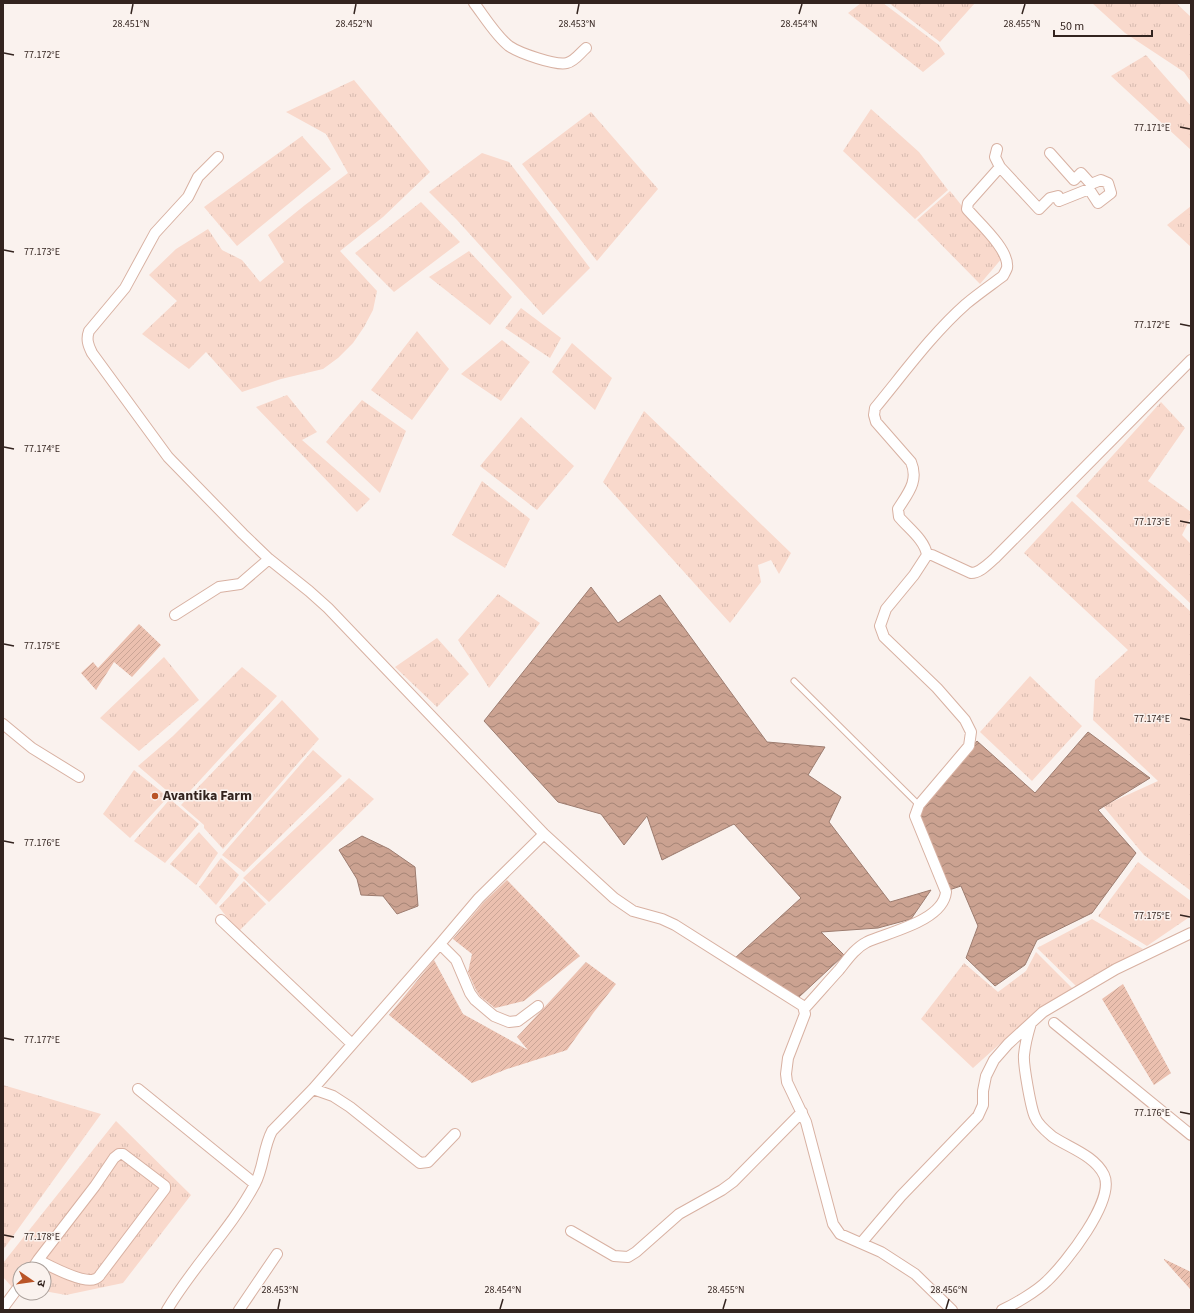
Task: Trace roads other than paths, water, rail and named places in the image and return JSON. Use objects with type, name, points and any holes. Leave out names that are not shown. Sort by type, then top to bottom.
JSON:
[{"type":"street","points":[[474,3],[500,37],[509,46],[516,50],[553,63],[562,64],[568,63],[575,59],[586,48]]},
{"type":"street","points":[[997,149],[995,157],[1000,167],[1039,209],[1050,198],[1058,196],[1059,201],[1088,189],[1098,203],[1111,193],[1108,183],[1101,180],[1091,184],[1081,173],[1074,180],[1050,153]]},
{"type":"street","points":[[218,157],[198,177],[188,197],[155,233],[125,288],[89,331],[87,340],[94,357],[168,457],[269,559],[309,591],[339,620],[544,834],[614,898],[628,908],[640,914],[662,919],[675,925],[801,1005],[805,1014],[788,1058],[786,1074],[787,1082],[806,1122],[833,1224],[840,1234],[862,1242],[881,1252],[915,1274],[952,1310]]},
{"type":"street","points":[[804,1009],[858,948],[876,938],[915,924],[942,905],[945,901],[946,892],[915,816],[919,805],[969,746],[971,732],[965,720],[936,688],[884,637],[880,626],[886,609],[914,575],[927,555],[921,542],[898,514],[898,509],[913,482],[914,470],[911,462],[876,422],[874,412],[875,408],[926,346],[955,315],[1006,272],[1007,261],[1000,247],[967,209],[968,203],[1000,167]]},
{"type":"street","points":[[927,555],[932,555],[971,573],[979,571],[995,558],[1191,360]]},
{"type":"street","points":[[175,615],[219,587],[240,584],[269,559]]},
{"type":"street","points":[[3,724],[32,748],[79,777]]},
{"type":"street","points":[[167,1310],[180,1289],[239,1209],[255,1184],[268,1139],[272,1131],[313,1089],[479,898],[544,834]]},
{"type":"street","points":[[221,920],[352,1044]]},
{"type":"street","points":[[862,1242],[901,1196],[978,1116],[983,1105],[983,1091],[986,1076],[992,1064],[1008,1044],[1043,1012],[1116,969],[1191,933]]},
{"type":"street","points":[[440,944],[456,960],[470,993],[475,1000],[482,1008],[494,1016],[509,1022],[518,1021],[538,1006]]},
{"type":"street","points":[[1002,1310],[1013,1305],[1047,1282],[1065,1261],[1084,1235],[1095,1216],[1104,1195],[1106,1186],[1103,1174],[1096,1165],[1085,1156],[1044,1130],[1035,1118],[1023,1057],[1031,1023]]},
{"type":"street","points":[[1054,1023],[1191,1135]]},
{"type":"street","points":[[138,1089],[255,1184]]},
{"type":"street","points":[[313,1089],[333,1096],[345,1103],[420,1163],[428,1162],[455,1134]]},
{"type":"street","points":[[571,1231],[614,1256],[628,1257],[636,1252],[679,1214],[722,1190],[733,1182],[802,1112]]},
{"type":"street","points":[[119,1154],[123,1154],[162,1182],[165,1186],[165,1189],[100,1275],[95,1279],[90,1280],[80,1278],[38,1260],[95,1186],[114,1158],[119,1154]]},
{"type":"street","points":[[239,1310],[277,1254]]},
{"type":"street","points":[[3,1308],[12,1296]]},
{"type":"lane","points":[[794,681],[919,805]]},
{"type":"water","points":[[591,587],[618,623],[660,595],[767,742],[825,747],[808,775],[841,797],[829,822],[890,902],[931,890],[911,919],[878,928],[821,932],[844,955],[799,997],[734,959],[801,898],[734,824],[662,860],[647,816],[624,845],[601,814],[558,802],[484,721]]},
{"type":"water","points":[[1088,732],[1150,778],[1098,810],[1136,853],[1092,913],[1037,940],[1025,965],[995,986],[966,958],[978,926],[961,886],[949,890],[917,814],[977,741],[1035,793]]},
{"type":"water","points":[[362,836],[389,849],[415,867],[418,906],[397,914],[383,896],[361,895],[357,879],[339,850]]},
{"type":"place","name":"Avantika Farm","points":[[155,796]]}]
